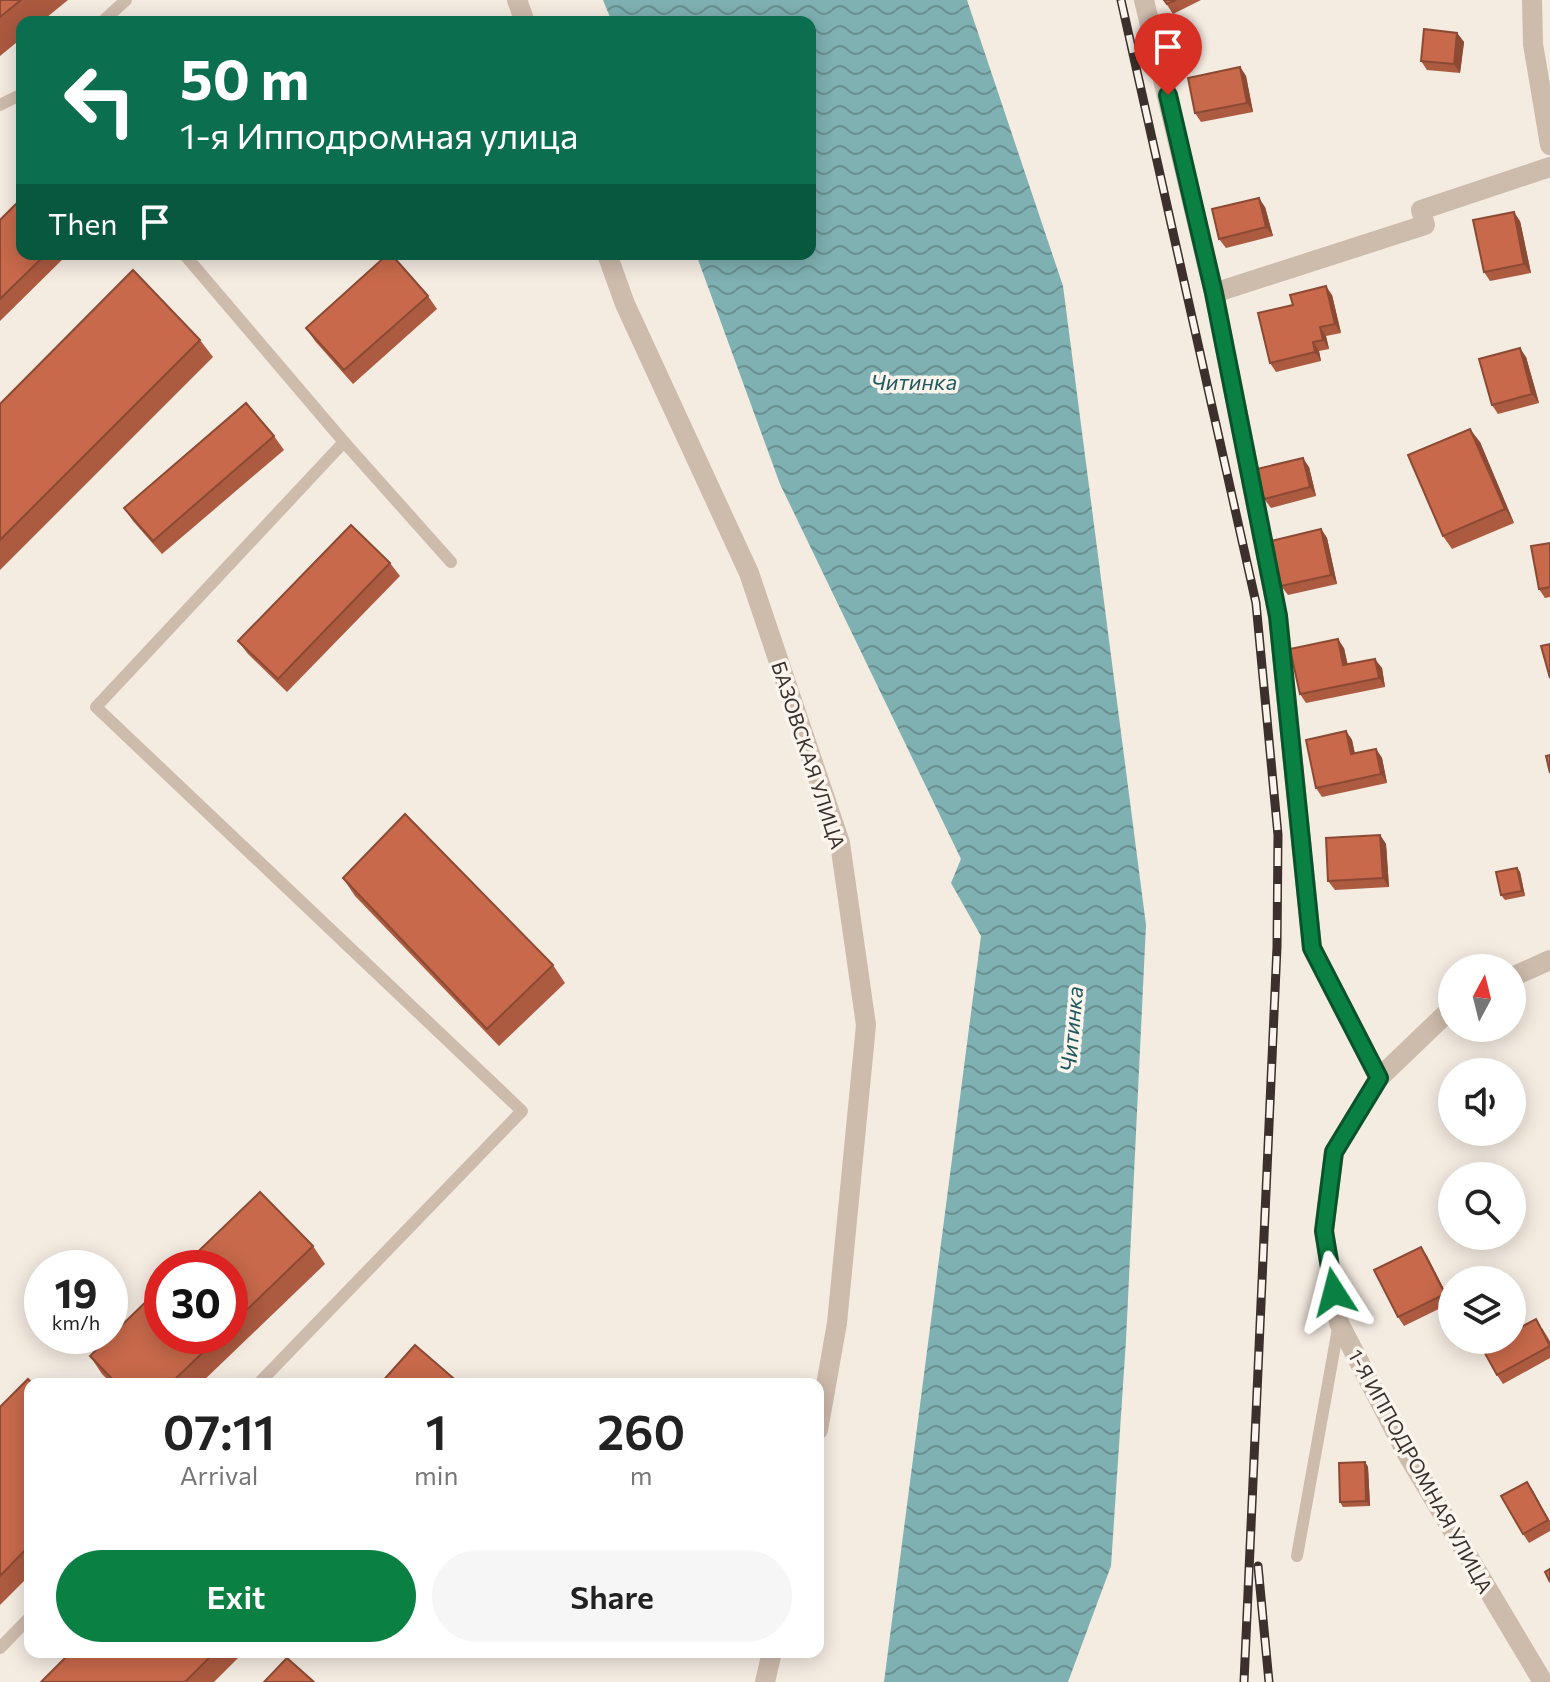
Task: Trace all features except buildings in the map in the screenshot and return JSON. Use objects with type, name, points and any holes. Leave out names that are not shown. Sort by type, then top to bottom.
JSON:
[{"type":"street","points":[[1144,0],[1214,293],[1278,616],[1312,948],[1379,1078]]},
{"type":"street","points":[[1532,0],[1533,44],[1550,145]]},
{"type":"street","points":[[1214,293],[1425,225],[1421,210],[1550,167]]},
{"type":"street","name":"БАЗОВСКАЯ УЛИЦА","points":[[609,260],[625,304],[749,573],[840,843],[866,1025],[837,1323],[824,1396]]},
{"type":"street","points":[[1526,971],[1550,960]]},
{"type":"street","name":"1-Я ИППОДРОМНАЯ УЛИЦА","points":[[1438,1021],[1379,1078],[1334,1152],[1324,1231],[1339,1323],[1407,1454],[1543,1682]]},
{"type":"street","points":[[765,1682],[771,1658]]},
{"type":"lane","points":[[109,16],[126,0]]},
{"type":"lane","points":[[189,260],[451,562]]},
{"type":"lane","points":[[264,1378],[522,1111],[96,707],[344,442]]},
{"type":"lane","points":[[1297,1556],[1339,1323]]},
{"type":"lane","points":[[0,1648],[24,1623]]},
{"type":"water","name":"Читинка","points":[[603,0],[967,0],[1063,286],[1146,925],[1126,1340],[1111,1566],[1068,1682],[884,1682],[981,936],[951,883],[961,859],[780,484],[698,260],[816,260],[816,16],[610,16]]},
{"type":"railway","points":[[1121,0],[1256,603],[1278,835],[1277,947],[1244,1682]]},
{"type":"railway","points":[[1258,1566],[1269,1682]]},
{"type":"route","points":[[1168,95],[1214,293],[1278,616],[1312,948],[1379,1078],[1334,1152],[1324,1231],[1334,1292]]}]
